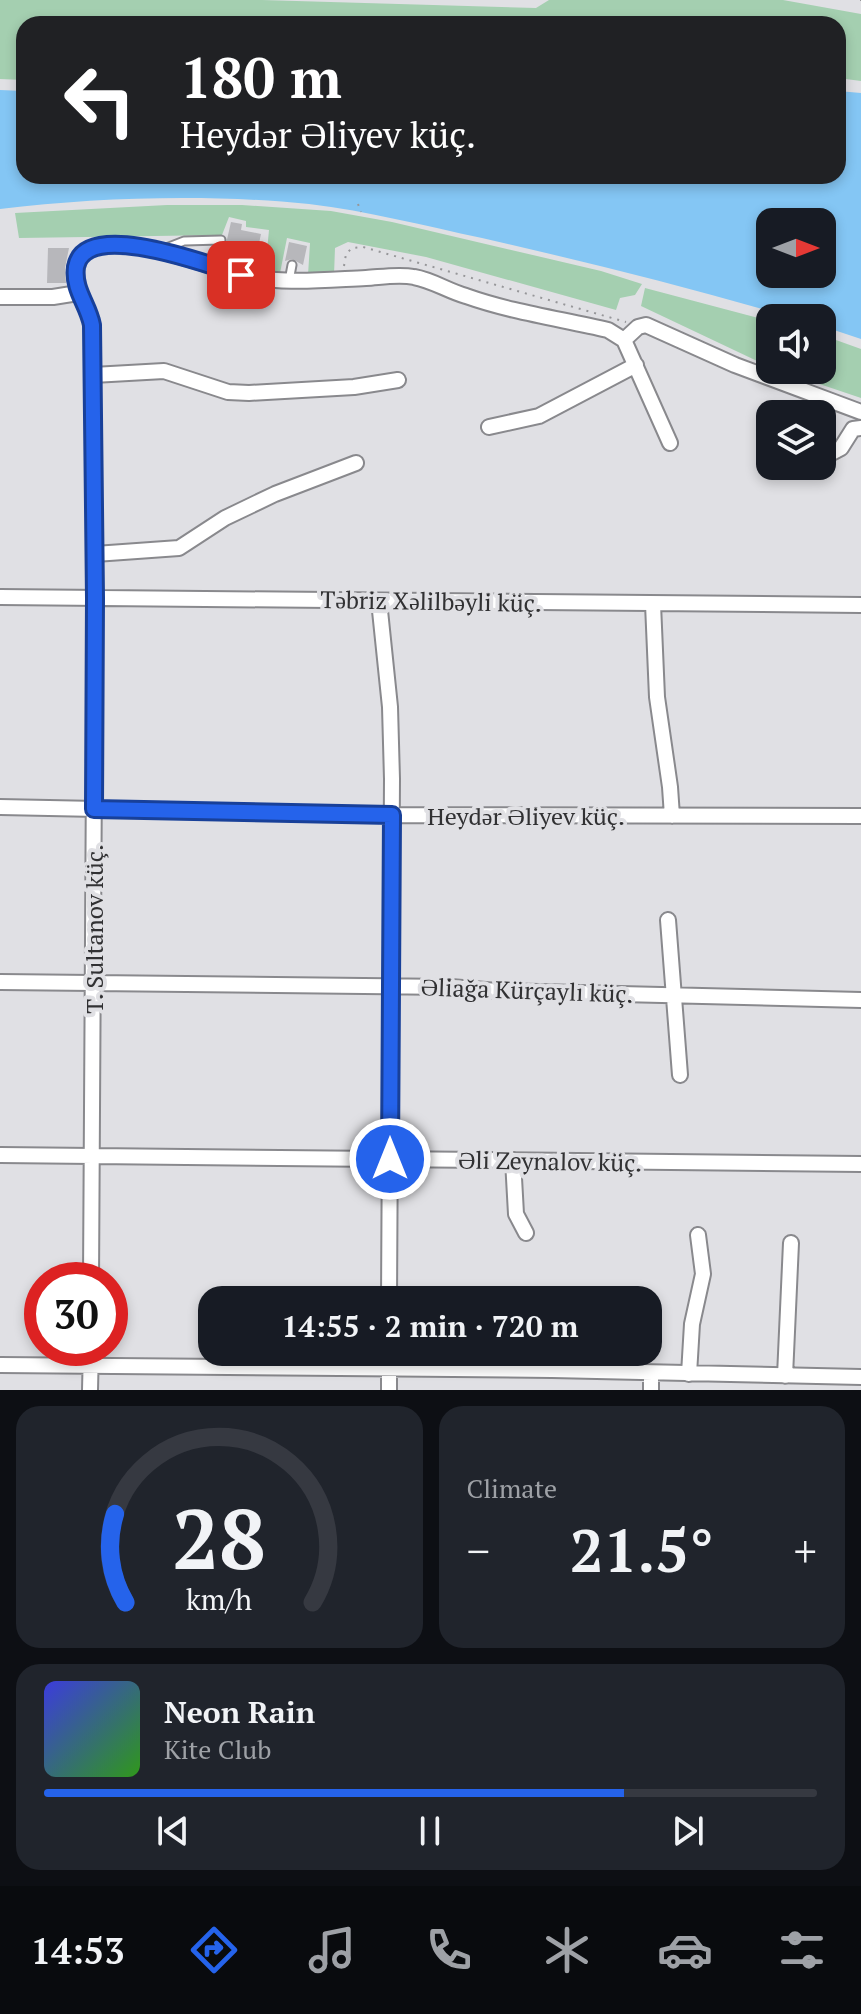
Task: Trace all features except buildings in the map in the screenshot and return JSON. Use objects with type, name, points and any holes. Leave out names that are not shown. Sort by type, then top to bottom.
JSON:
[{"type":"street","points":[[0,297],[53,297],[78,293],[78,261],[85,252],[95,247],[114,244],[159,251],[241,275],[289,281],[415,277],[464,296],[608,330],[624,340],[670,443]]},
{"type":"street","name":"T. Sultanov küç.","points":[[78,293],[90,314],[93,375],[95,598],[91,1262]]},
{"type":"street","points":[[624,340],[638,327],[655,328],[735,365],[861,412]]},
{"type":"street","points":[[489,427],[539,416],[636,365]]},
{"type":"street","points":[[93,375],[164,371],[220,390],[249,393],[354,387],[398,380]]},
{"type":"street","points":[[836,451],[853,429],[861,428]]},
{"type":"street","points":[[95,554],[179,548],[225,518],[275,494],[356,463]]},
{"type":"street","name":"Təbriz Xəlilbəyli küç.","points":[[0,597],[861,605]]},
{"type":"street","points":[[379,601],[390,707],[392,815],[389,1286]]},
{"type":"street","points":[[653,604],[654,665],[672,816]]},
{"type":"street","name":"Heydər Əliyev küç.","points":[[0,807],[392,815],[861,816]]},
{"type":"street","points":[[668,920],[680,1075]]},
{"type":"street","name":"Əliağa Kürçaylı küç.","points":[[0,982],[391,986],[861,1000]]},
{"type":"street","name":"Əli Zeynalov küç.","points":[[0,1155],[861,1164]]},
{"type":"street","points":[[513,1160],[516,1214],[526,1233]]},
{"type":"street","points":[[689,1374],[692,1324],[702,1290],[698,1235]]},
{"type":"street","points":[[785,1376],[791,1243]]},
{"type":"street","points":[[0,1365],[552,1370],[861,1377]]},
{"type":"street","points":[[389,1366],[389,1390]]},
{"type":"street","points":[[90,1367],[90,1390]]},
{"type":"street","points":[[651,1373],[651,1390]]},
{"type":"lane","points":[[159,251],[184,241],[221,240]]},
{"type":"lane","points":[[289,281],[292,265]]},
{"type":"path","points":[[358,204],[361,212]]},
{"type":"path","points":[[343,279],[346,254],[352,248],[363,247],[593,310],[638,327]]},
{"type":"green space","points":[[0,0],[262,0],[536,8],[549,0],[783,0],[861,14],[861,81],[846,79],[846,16],[16,16],[16,80],[0,79]]},
{"type":"green space","points":[[167,205],[242,205],[331,211],[392,222],[601,271],[642,284],[635,295],[620,298],[616,310],[426,257],[348,242],[335,248],[334,275],[308,275],[310,243],[287,238],[280,273],[265,272],[269,230],[246,227],[246,221],[229,217],[222,235],[19,238],[15,213]]},
{"type":"green space","points":[[645,288],[756,317],[756,360],[641,306]]},
{"type":"green space","points":[[836,340],[861,349],[861,398],[820,384],[836,384]]},
{"type":"water","points":[[0,90],[16,91],[16,184],[846,184],[846,92],[861,93],[861,339],[836,331],[836,304],[756,304],[756,308],[561,256],[331,207],[233,199],[154,198],[0,209]]},
{"type":"route","points":[[241,275],[159,251],[114,244],[95,247],[85,252],[78,261],[78,293],[90,314],[92,325],[94,809],[392,815],[390,1159]]}]
